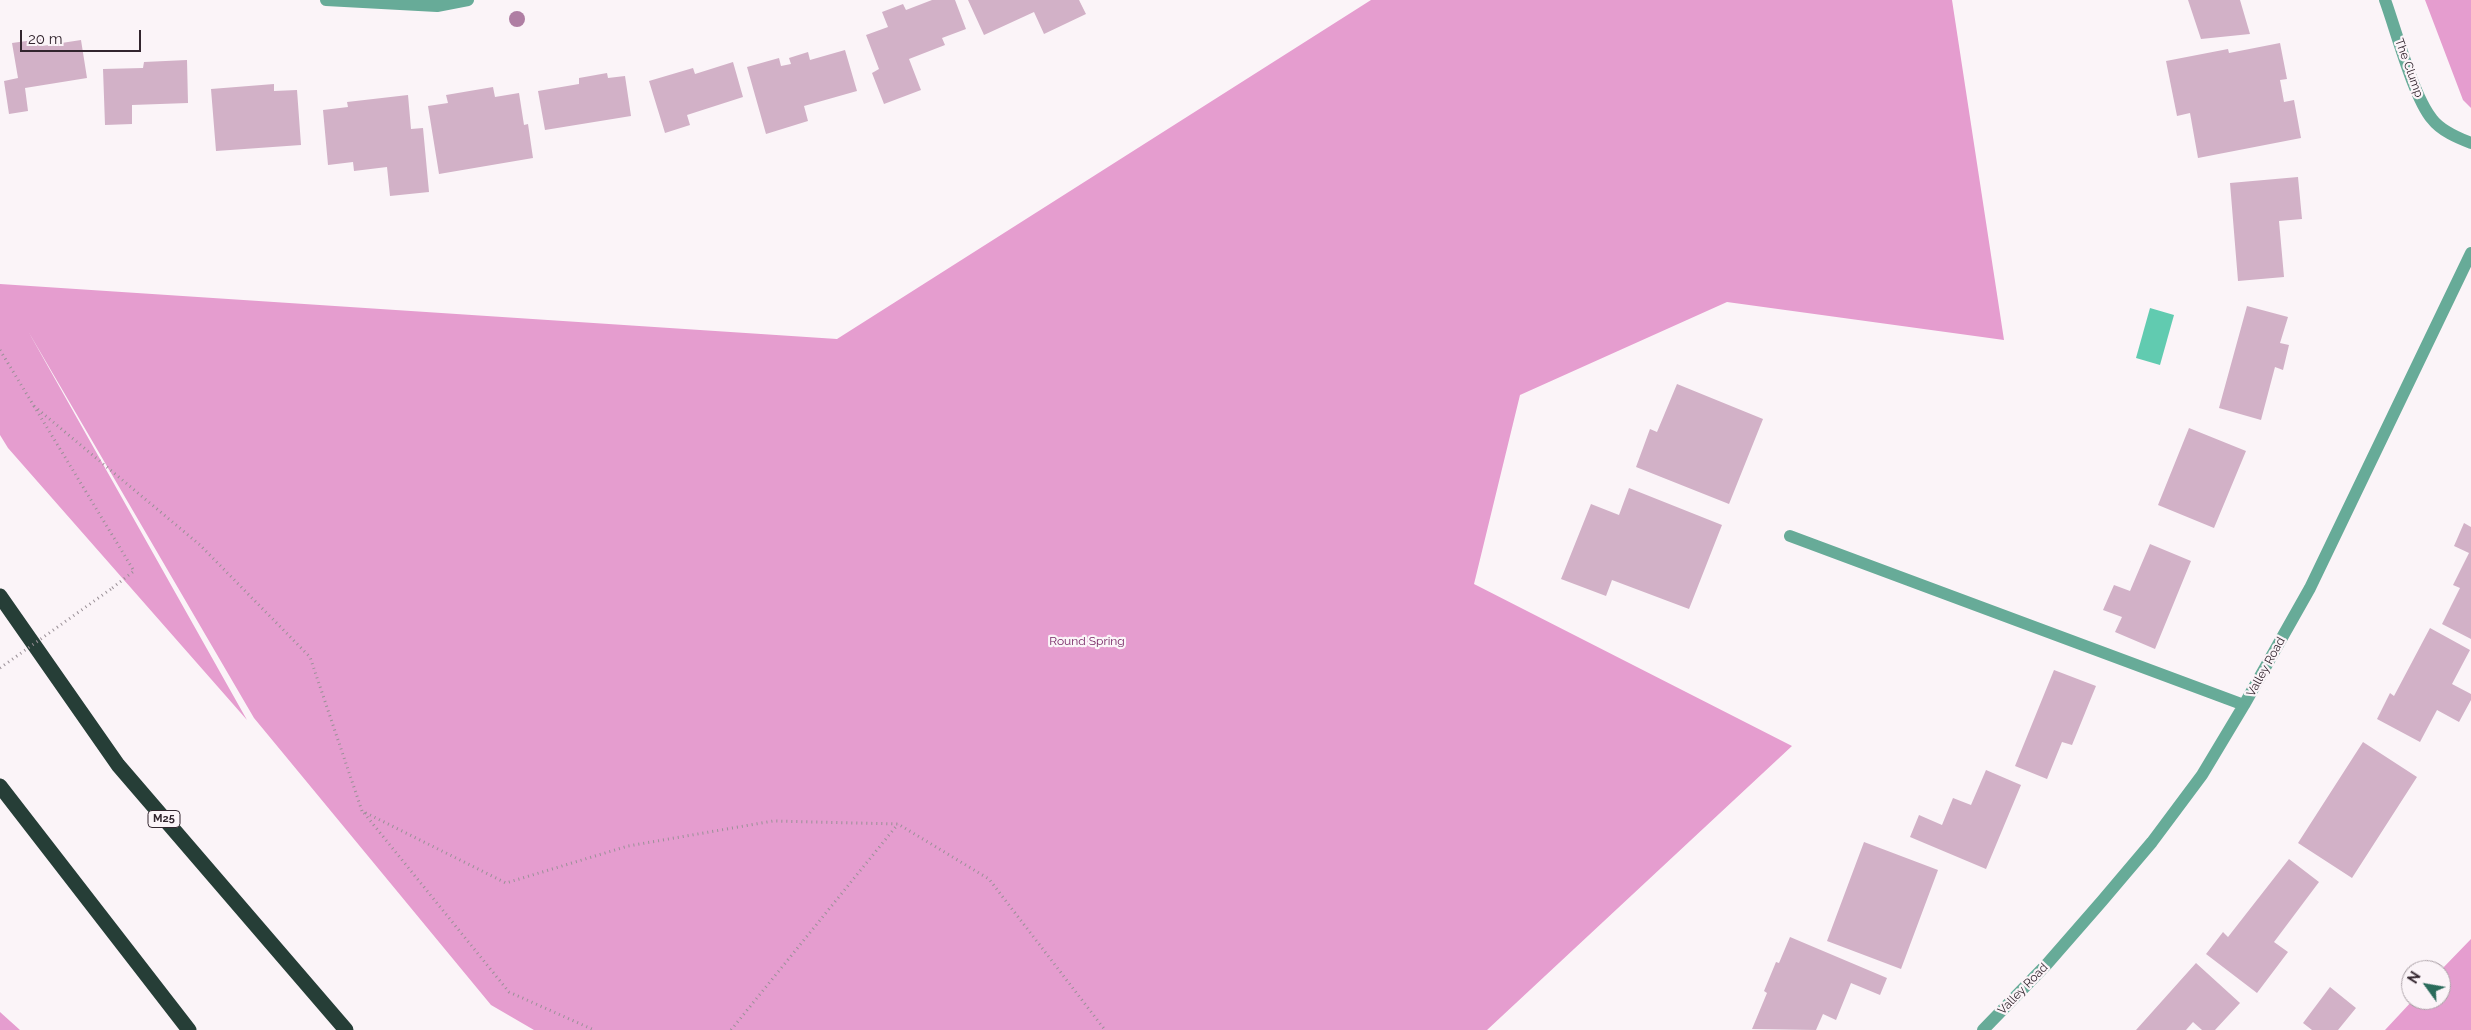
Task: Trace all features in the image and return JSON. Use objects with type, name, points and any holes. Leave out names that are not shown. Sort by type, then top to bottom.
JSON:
[{"type":"highway","name":"M25","points":[[0,596],[118,765],[346,1030]]},
{"type":"highway","points":[[0,786],[188,1030]]},
{"type":"street","points":[[326,0],[437,6],[468,0]]},
{"type":"street","name":"The Clump","points":[[2385,0],[2421,102],[2432,120],[2455,137],[2471,143]]},
{"type":"street","name":"Valley Road","points":[[1983,1030],[2047,964],[2152,842],[2202,775],[2310,588],[2471,253]]},
{"type":"street","points":[[1790,536],[2244,705]]},
{"type":"path","points":[[0,350],[134,571],[111,590],[0,668]]},
{"type":"path","points":[[34,406],[200,545],[310,658],[362,811],[509,992],[594,1030]]},
{"type":"path","points":[[362,811],[506,883],[628,846],[773,821],[898,824],[989,878],[1105,1030]]},
{"type":"path","points":[[730,1030],[898,824]]},
{"type":"green space","name":"Round Spring","points":[[1371,0],[1952,0],[2004,340],[1727,302],[1520,395],[1474,584],[1792,746],[1487,1030],[534,1030],[491,1005],[254,718],[28,331],[247,720],[8,448],[0,435],[0,284],[837,339]]},
{"type":"green space","points":[[2425,0],[2471,0],[2471,108],[2463,100]]},
{"type":"green space","points":[[2471,939],[2471,1030],[2385,1030],[2404,1010],[2451,1010],[2451,960]]},
{"type":"green space","points":[[0,1012],[20,1030],[0,1030]]},
{"type":"shaded area","points":[[2150,308],[2174,315],[2160,365],[2136,358]]},
{"type":"building","points":[[932,0],[955,0],[966,29],[942,38],[945,45],[909,59],[921,90],[884,104],[872,73],[879,69],[866,35],[888,27],[882,12],[903,4],[906,10]]},
{"type":"building","points":[[968,0],[1079,0],[1086,14],[1044,34],[1034,12],[984,35]]},
{"type":"building","points":[[2188,0],[2240,0],[2250,34],[2201,39]]},
{"type":"building","points":[[41,39],[42,46],[81,40],[87,78],[25,88],[28,111],[9,114],[4,81],[18,78],[12,43]]},
{"type":"building","points":[[2280,43],[2287,79],[2280,80],[2284,102],[2294,100],[2301,138],[2198,158],[2190,113],[2177,116],[2166,61],[2228,49],[2229,53]]},
{"type":"building","points":[[845,50],[857,91],[804,106],[808,121],[766,134],[747,67],[779,58],[781,66],[791,64],[789,58],[808,52],[810,60]]},
{"type":"building","points":[[187,60],[188,103],[132,105],[132,124],[105,125],[103,69],[143,68],[144,62]]},
{"type":"building","points":[[733,62],[743,97],[687,115],[690,125],[665,133],[649,81],[693,68],[695,74]]},
{"type":"building","points":[[607,73],[608,78],[625,76],[631,116],[545,130],[538,91],[579,84],[579,78]]},
{"type":"building","points":[[274,84],[274,91],[297,90],[301,145],[216,151],[211,89]]},
{"type":"building","points":[[493,87],[495,97],[519,93],[524,125],[528,124],[533,158],[439,174],[428,106],[448,103],[446,95]]},
{"type":"building","points":[[408,95],[411,129],[423,128],[429,192],[390,196],[387,167],[354,171],[353,162],[328,165],[323,110],[348,107],[347,102]]},
{"type":"building","points":[[2298,177],[2302,219],[2279,221],[2284,277],[2238,281],[2230,183]]},
{"type":"building","points":[[2247,306],[2288,317],[2280,343],[2289,345],[2283,370],[2275,367],[2261,420],[2219,408]]},
{"type":"building","points":[[1677,384],[1763,419],[1729,504],[1636,467],[1650,429],[1657,432]]},
{"type":"building","points":[[2189,428],[2246,451],[2214,528],[2158,505]]},
{"type":"building","points":[[1629,488],[1722,525],[1689,609],[1612,580],[1606,596],[1561,579],[1591,504],[1619,515]]},
{"type":"building","points":[[2464,523],[2471,527],[2471,639],[2442,624],[2460,588],[2453,585],[2469,553],[2454,546]]},
{"type":"building","points":[[2150,544],[2191,561],[2155,649],[2115,632],[2122,617],[2103,610],[2114,585],[2130,591]]},
{"type":"building","points":[[2430,628],[2470,650],[2452,684],[2471,694],[2471,700],[2459,722],[2437,710],[2420,742],[2377,719],[2390,693],[2394,696]]},
{"type":"building","points":[[2054,670],[2096,686],[2072,745],[2062,742],[2047,779],[2015,766]]},
{"type":"building","points":[[2363,742],[2417,777],[2352,878],[2298,843]]},
{"type":"building","points":[[1986,770],[2021,785],[1986,869],[1910,837],[1919,815],[1942,825],[1953,798],[1971,805]]},
{"type":"building","points":[[1864,842],[1938,870],[1901,969],[1827,941]]},
{"type":"building","points":[[2289,859],[2319,882],[2274,942],[2288,952],[2257,993],[2206,954],[2223,932],[2228,937]]},
{"type":"building","points":[[1790,937],[1887,978],[1880,995],[1851,983],[1836,1020],[1823,1014],[1816,1030],[1752,1029],[1767,993],[1764,991],[1776,962],[1779,963]]},
{"type":"building","points":[[2196,963],[2240,1003],[2215,1030],[2202,1030],[2193,1022],[2186,1030],[2136,1030]]},
{"type":"building","points":[[2330,987],[2356,1008],[2338,1030],[2312,1030],[2303,1023]]}]
